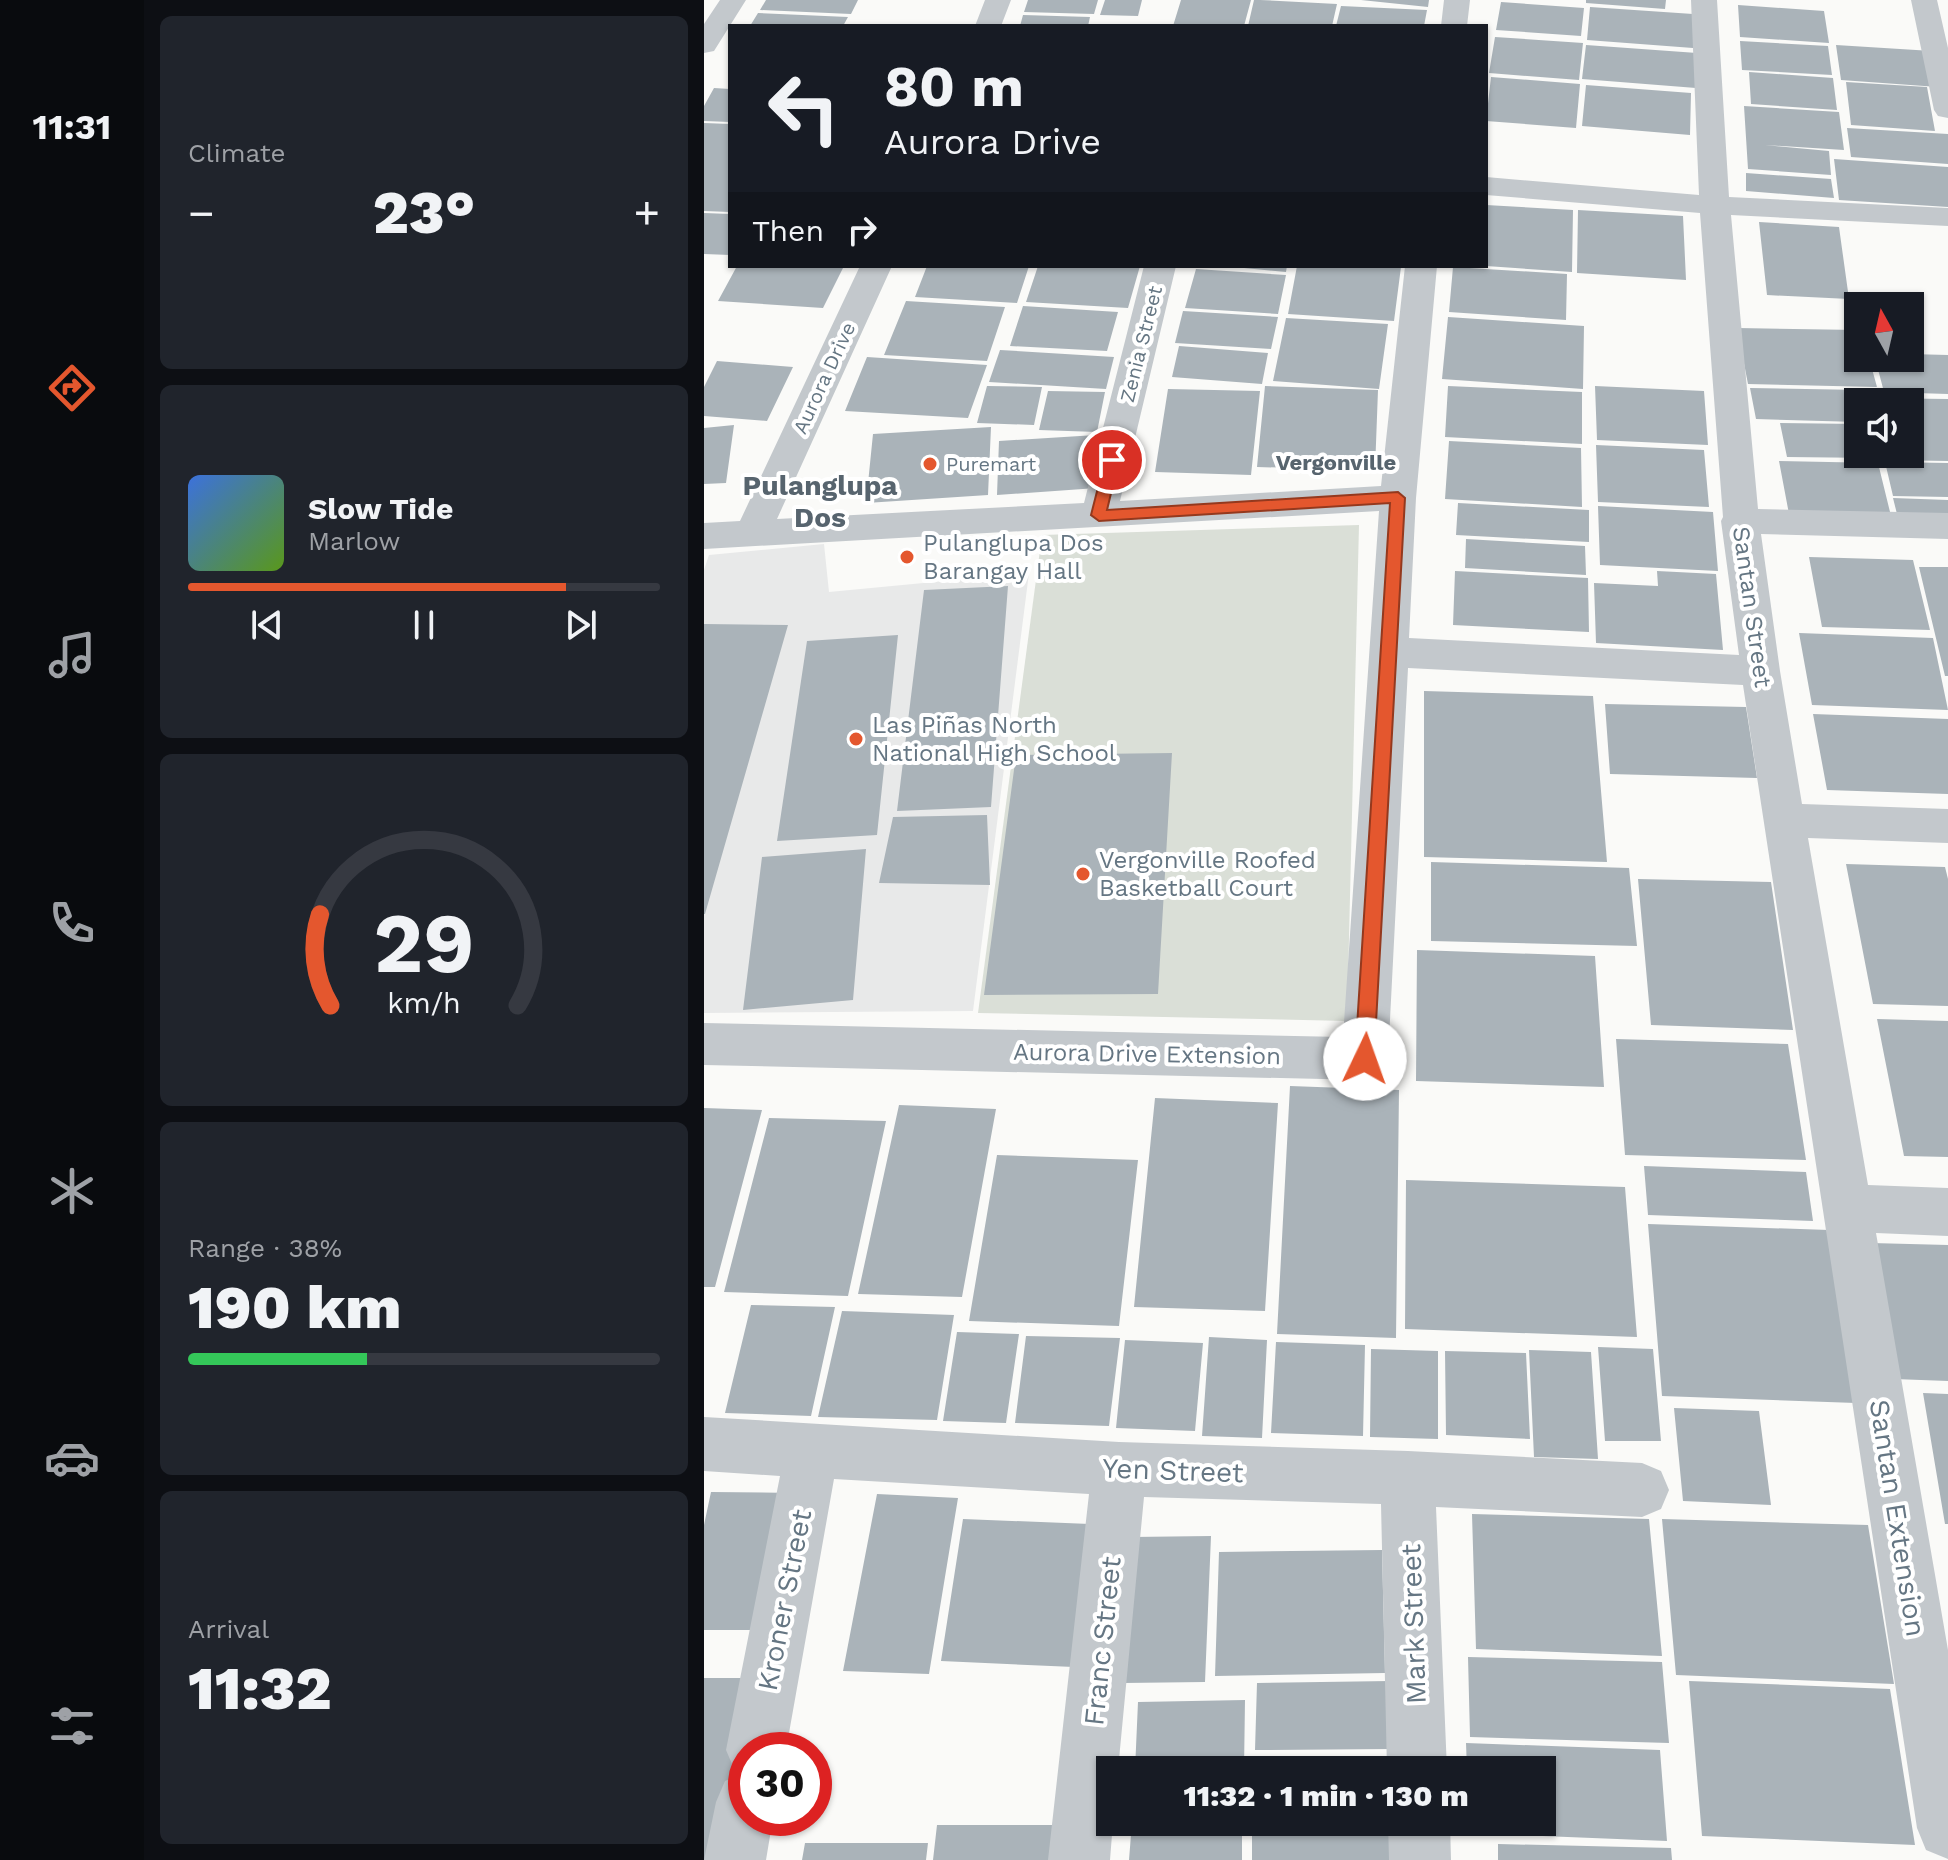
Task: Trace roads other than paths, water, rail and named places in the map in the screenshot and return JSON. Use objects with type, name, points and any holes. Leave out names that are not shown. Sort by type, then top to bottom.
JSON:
[{"type":"street","points":[[704,45],[733,0]]},
{"type":"street","points":[[989,24],[998,0]]},
{"type":"street","points":[[1454,24],[1457,0]]},
{"type":"street","name":"Santan Street","points":[[1704,0],[1713,205],[1739,521],[1760,671],[1849,1208]]},
{"type":"street","points":[[1924,0],[1948,110]]},
{"type":"street","points":[[1488,186],[1713,205],[1948,217]]},
{"type":"street","name":"Aurora Drive","points":[[753,533],[875,268]]},
{"type":"street","name":"Zenia Street","points":[[1099,515],[1160,268]]},
{"type":"street","name":"Aurora Drive Extension","points":[[704,1044],[1365,1059],[1398,498],[1421,268]]},
{"type":"street","points":[[704,536],[1398,498]]},
{"type":"street","points":[[1739,521],[1948,526]]},
{"type":"street","points":[[1388,652],[1760,671]]},
{"type":"street","points":[[1784,820],[1948,826]]},
{"type":"street","points":[[1849,1208],[1948,1212]]},
{"type":"street","name":"Santan Extension","points":[[1849,1208],[1948,1828]]},
{"type":"street","name":"Yen Street","points":[[704,1444],[1119,1469],[1408,1478],[1642,1490]]},
{"type":"street","name":"Kroner Street","points":[[759,1732],[812,1449]]},
{"type":"street","name":"Franc Street","points":[[1079,1860],[1119,1469]]},
{"type":"street","name":"Mark Street","points":[[1408,1478],[1417,1756]]},
{"type":"street","points":[[735,1860],[740,1836]]},
{"type":"street","points":[[1419,1836],[1420,1860]]},
{"type":"place","name":"Puremart","points":[[930,464]]},
{"type":"place","name":"Pulanglupa Dos Barangay Hall","points":[[907,557]]},
{"type":"place","name":"Las Piñas North National High School","points":[[856,739]]},
{"type":"place","name":"Vergonville Roofed Basketball Court","points":[[1083,874]]},
{"type":"district","name":"Vergonville","points":[[1336,462]]},
{"type":"district","name":"Pulanglupa Dos","points":[[820,501]]}]
